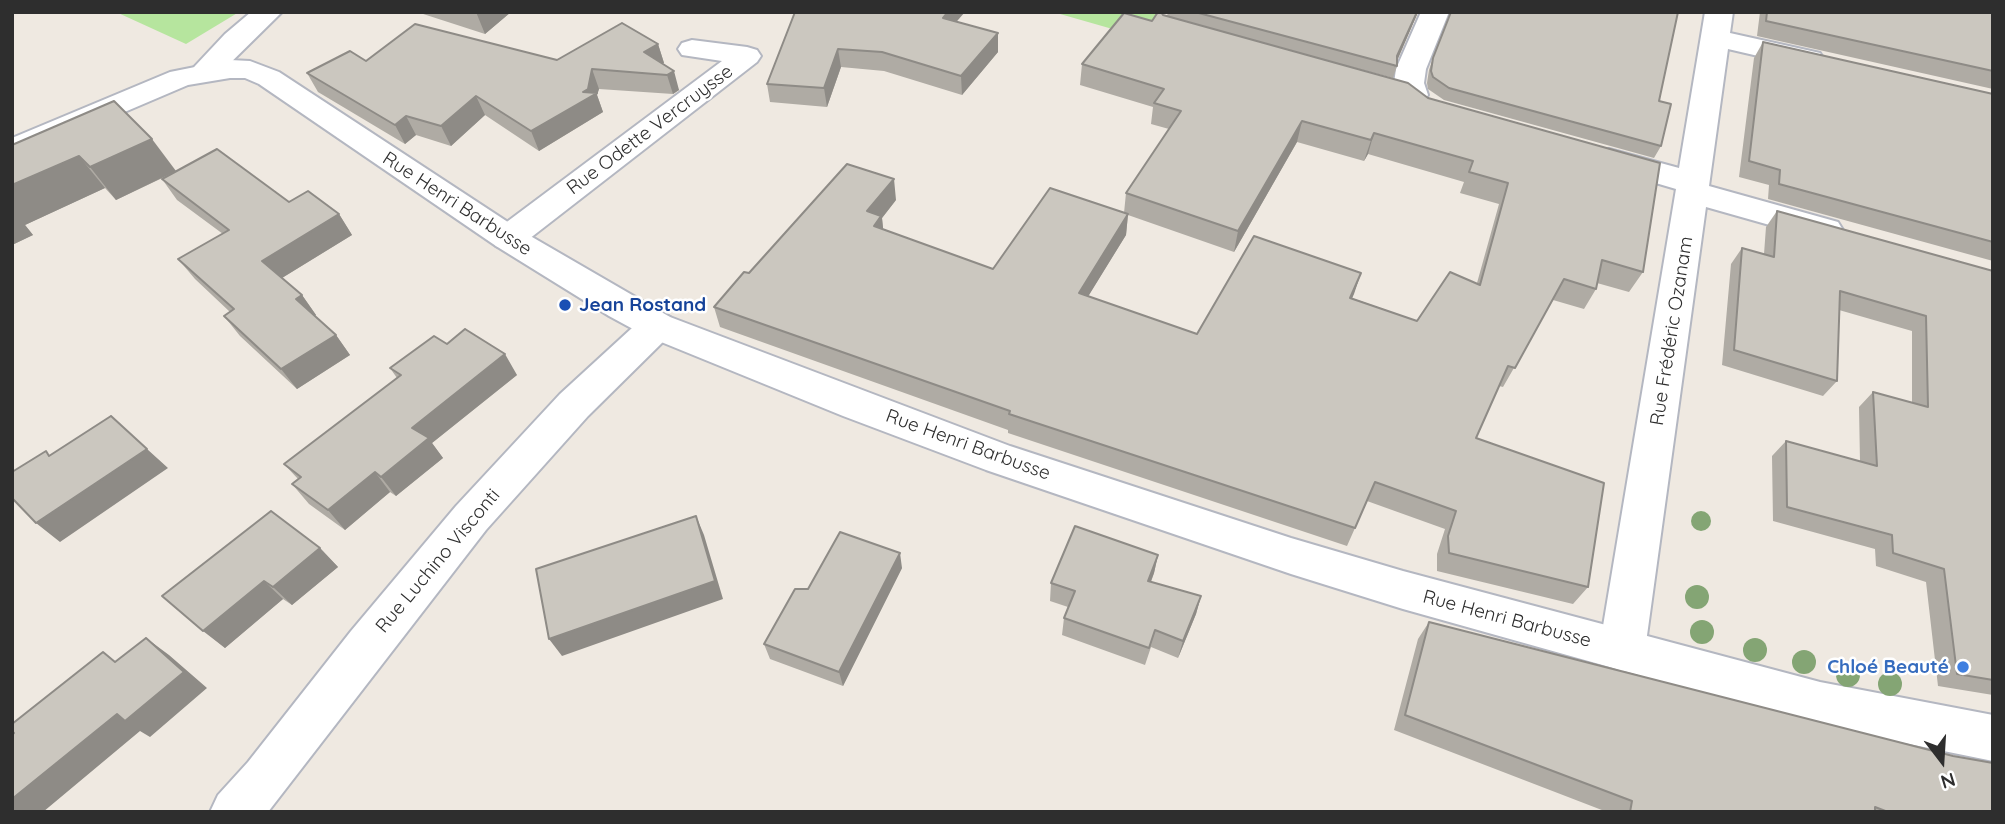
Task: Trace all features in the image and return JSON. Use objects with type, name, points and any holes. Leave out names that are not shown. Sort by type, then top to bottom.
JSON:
[{"type":"street","points":[[205,72],[235,40],[268,12]]},
{"type":"street","points":[[1410,97],[1411,69],[1434,12]]},
{"type":"street","points":[[1718,25],[1835,65]]},
{"type":"street","name":"Rue Frédéric Ozanam","points":[[1622,650],[1718,25]]},
{"type":"street","name":"Rue Odette Vercruysse","points":[[508,239],[747,56],[692,48]]},
{"type":"street","name":"Rue Henri Barbusse","points":[[12,150],[155,88],[205,72],[250,70],[269,78],[508,239],[657,326],[974,449],[1390,586],[1820,704],[1993,738]]},
{"type":"street","points":[[1584,152],[1849,236]]},
{"type":"street","name":"Rue Luchino Visconti","points":[[235,812],[265,779],[367,646],[471,519],[574,405],[657,326]]},
{"type":"green space","points":[[116,12],[239,12],[186,44]]},
{"type":"green space","points":[[1053,12],[1164,12],[1144,38]]},
{"type":"building","points":[[795,12],[948,12],[943,18],[998,33],[961,76],[882,52],[838,49],[824,88],[767,84]]},
{"type":"building","points":[[1158,12],[1408,83],[1428,98],[1660,163],[1643,272],[1602,260],[1596,289],[1564,279],[1515,368],[1508,366],[1476,438],[1604,483],[1588,587],[1449,553],[1448,536],[1456,511],[1375,482],[1355,528],[1009,414],[1010,411],[714,307],[744,272],[749,273],[847,164],[894,179],[867,211],[881,216],[874,226],[993,269],[1050,188],[1128,214],[1079,293],[1197,334],[1254,236],[1361,273],[1350,298],[1417,321],[1450,272],[1480,285],[1508,183],[1469,172],[1473,161],[1374,133],[1371,140],[1302,121],[1238,231],[1126,193],[1181,111],[1154,103],[1164,89],[1082,64],[1124,13],[1152,21]]},
{"type":"building","points":[[1195,12],[1417,12],[1397,56],[1397,66]]},
{"type":"building","points":[[1451,12],[1678,12],[1659,101],[1671,104],[1661,146],[1449,88],[1433,77],[1431,71],[1433,58]]},
{"type":"building","points":[[1767,12],[1993,12],[1993,71],[1766,21]]},
{"type":"building","points":[[622,23],[658,44],[644,52],[674,71],[667,75],[592,69],[588,89],[583,92],[597,93],[531,131],[476,96],[441,126],[406,116],[395,125],[307,73],[350,51],[366,61],[415,24],[557,60]]},
{"type":"building","points":[[1763,42],[1993,94],[1993,242],[1779,184],[1780,170],[1749,161]]},
{"type":"building","points":[[114,101],[152,139],[90,167],[79,156],[12,185],[12,145]]},
{"type":"building","points":[[217,149],[289,202],[308,191],[339,214],[262,261],[302,295],[296,299],[336,335],[281,369],[224,316],[234,309],[178,259],[229,230],[162,179]]},
{"type":"building","points":[[1777,211],[1993,271],[1993,680],[1957,674],[1944,569],[1893,553],[1892,535],[1787,507],[1786,441],[1877,466],[1873,392],[1928,407],[1926,316],[1840,291],[1837,381],[1734,350],[1742,248],[1774,257]]},
{"type":"building","points":[[465,329],[505,354],[412,428],[429,438],[381,477],[375,472],[328,510],[292,484],[301,477],[284,464],[401,375],[390,368],[434,336],[447,344]]},
{"type":"building","points":[[111,416],[147,449],[36,523],[12,498],[12,472],[46,451],[49,456]]},
{"type":"building","points":[[271,511],[320,548],[273,587],[264,581],[203,631],[162,596]]},
{"type":"building","points":[[696,516],[715,581],[549,639],[536,569]]},
{"type":"building","points":[[1075,526],[1158,555],[1148,581],[1201,596],[1183,641],[1155,630],[1149,648],[1064,618],[1075,591],[1051,583]]},
{"type":"building","points":[[840,532],[900,553],[839,672],[764,644],[795,589],[808,589]]},
{"type":"building","points":[[1429,622],[1953,756],[1993,763],[1993,812],[1888,812],[1875,807],[1875,812],[1630,812],[1632,801],[1405,715]]},
{"type":"building","points":[[146,638],[184,672],[125,721],[117,714],[12,799],[12,724],[103,652],[115,662]]},
{"type":"place","name":"Jean Rostand","points":[[565,305]]},
{"type":"place","name":"Chloé Beauté","points":[[1963,667]]}]
